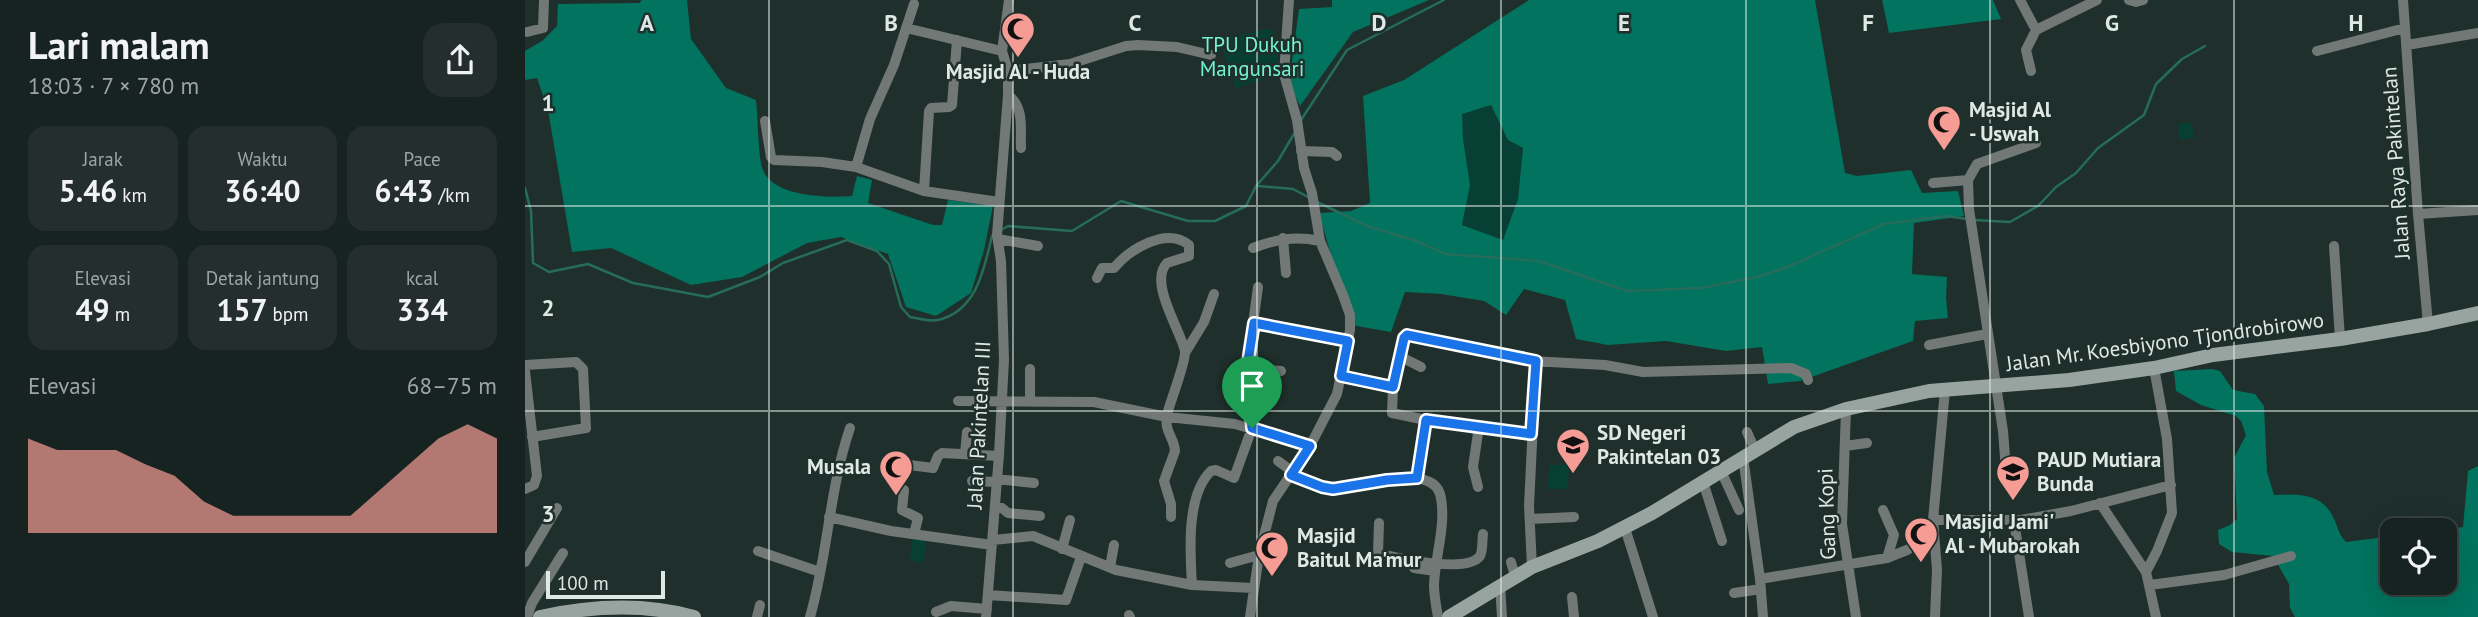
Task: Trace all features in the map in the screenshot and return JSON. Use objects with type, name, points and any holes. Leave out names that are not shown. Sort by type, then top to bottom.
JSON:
[{"type":"main road","name":"Jalan Mr. Koesbiyono Tjondrobirowo","points":[[1449,617],[1532,567],[1625,528],[1794,427],[1846,409],[1929,391],[2069,380],[2154,368],[2213,355],[2340,339],[2478,313]]},
{"type":"main road","points":[[540,617],[654,607],[694,617]]},
{"type":"street","points":[[527,32],[543,29],[544,0]]},
{"type":"street","points":[[765,121],[771,157],[774,160],[856,167],[924,191],[999,202],[1008,95],[1008,71],[1002,51],[1009,0]]},
{"type":"street","points":[[1250,617],[1259,555],[1273,501],[1310,446],[1336,394],[1348,341],[1350,315],[1320,241],[1297,120],[1284,74],[1289,0]]},
{"type":"street","points":[[2020,0],[2036,30]]},
{"type":"street","points":[[2031,71],[2026,50],[2036,30],[2097,0]]},
{"type":"street","points":[[2129,0],[2143,0]]},
{"type":"street","name":"Jalan Raya Pakintelan","points":[[2403,0],[2428,324]]},
{"type":"street","points":[[856,167],[870,119],[894,65],[914,4]]},
{"type":"street","points":[[906,28],[1002,51]]},
{"type":"street","points":[[2317,51],[2405,28]]},
{"type":"street","points":[[2407,45],[2478,33]]},
{"type":"street","points":[[924,191],[929,111],[931,108],[949,107],[952,104],[957,40]]},
{"type":"street","points":[[1008,71],[1069,64],[1126,46],[1138,45],[1177,47],[1211,55]]},
{"type":"street","points":[[1008,95],[1018,104],[1020,110],[1021,148]]},
{"type":"street","points":[[2006,470],[2003,431],[1972,232],[1968,180],[1977,164],[2036,143]]},
{"type":"street","points":[[1301,151],[1332,152],[1337,156]]},
{"type":"street","points":[[1933,183],[1968,180]]},
{"type":"street","name":"Jalan Pakintelan III","points":[[987,613],[1004,360],[998,237],[999,202]]},
{"type":"street","points":[[2418,214],[2478,210]]},
{"type":"street","points":[[998,237],[1038,246]]},
{"type":"street","points":[[1097,278],[1101,268],[1114,268],[1122,258],[1144,244],[1170,239],[1186,242],[1190,250],[1189,256],[1167,263],[1163,267],[1167,306],[1185,353]]},
{"type":"street","points":[[1283,239],[1286,273]]},
{"type":"street","points":[[1253,248],[1272,240],[1320,241]]},
{"type":"street","points":[[2334,246],[2340,339]]},
{"type":"street","points":[[1192,584],[1190,550],[1198,491],[1210,471],[1216,470],[1235,477],[1252,428],[1247,368],[1258,287]]},
{"type":"street","points":[[1171,517],[1171,504],[1164,481],[1175,451],[1167,430],[1167,416],[1185,353],[1204,322],[1214,294]]},
{"type":"street","points":[[1254,323],[1348,341]]},
{"type":"street","points":[[1929,345],[1987,334]]},
{"type":"street","points":[[1531,434],[1392,413],[1393,387],[1404,338],[1410,335],[1536,361],[1605,365],[1648,372],[1791,368],[1806,374],[1808,380]]},
{"type":"street","points":[[1399,356],[1421,367]]},
{"type":"street","points":[[1532,567],[1531,434],[1536,361]]},
{"type":"street","points":[[525,365],[579,364],[583,369],[587,421],[585,430],[532,437]]},
{"type":"street","points":[[1247,368],[1281,371]]},
{"type":"street","points":[[2146,572],[2162,541],[2172,513],[2167,439],[2154,368]]},
{"type":"street","points":[[1030,369],[1030,400]]},
{"type":"street","points":[[525,371],[537,476],[534,485],[525,489]]},
{"type":"street","points":[[1341,376],[1393,387]]},
{"type":"street","points":[[1935,617],[1937,570],[1933,520],[1945,390]]},
{"type":"street","points":[[958,401],[1094,402],[1252,428],[1310,446]]},
{"type":"street","name":"Gang Kopi","points":[[1846,409],[1842,524],[1856,617]]},
{"type":"street","points":[[1417,478],[1426,420]]},
{"type":"street","points":[[1478,487],[1473,459],[1479,426]]},
{"type":"street","points":[[810,617],[835,476],[850,428]]},
{"type":"street","points":[[965,454],[967,432]]},
{"type":"street","points":[[1747,432],[1763,617]]},
{"type":"street","points":[[1845,446],[1867,443]]},
{"type":"street","points":[[914,534],[918,518],[902,510],[904,490],[895,486],[899,468],[909,465],[933,468],[939,454],[999,456]]},
{"type":"street","points":[[1278,461],[1292,473],[1322,487],[1333,489],[1417,478],[1430,481],[1438,487],[1442,521],[1434,594],[1438,617]]},
{"type":"street","points":[[1721,471],[1739,510]]},
{"type":"street","points":[[972,481],[1034,483]]},
{"type":"street","points":[[1703,482],[1722,541]]},
{"type":"street","points":[[1933,520],[2014,521],[2071,511],[2171,485]]},
{"type":"street","points":[[2100,503],[2146,572],[2156,617]]},
{"type":"street","points":[[525,562],[557,508]]},
{"type":"street","points":[[995,508],[1002,508],[1008,513],[1040,516]]},
{"type":"street","points":[[1883,510],[1891,524],[1893,535],[1887,558]]},
{"type":"street","points":[[829,516],[914,534],[993,542],[1033,536],[1110,567],[1192,584],[1253,588]]},
{"type":"street","points":[[1530,519],[1574,517]]},
{"type":"street","points":[[1062,549],[1070,520]]},
{"type":"street","points":[[2014,521],[2029,617]]},
{"type":"street","points":[[1379,523],[1378,553],[1436,567]]},
{"type":"street","points":[[1625,528],[1653,617]]},
{"type":"street","points":[[1414,568],[1458,565],[1476,559],[1481,553],[1483,534]]},
{"type":"street","points":[[1734,593],[1761,584],[1887,558],[1907,550],[1933,534]]},
{"type":"street","points":[[1110,567],[1114,545]]},
{"type":"street","points":[[758,551],[820,572]]},
{"type":"street","points":[[527,617],[531,603],[563,553]]},
{"type":"street","points":[[1230,563],[1259,555]]},
{"type":"street","points":[[2150,585],[2224,575],[2291,556]]},
{"type":"street","points":[[988,595],[1066,600],[1081,557]]},
{"type":"street","points":[[1511,562],[1515,576]]},
{"type":"street","points":[[1500,585],[1501,617]]},
{"type":"street","points":[[1572,597],[1574,617]]},
{"type":"street","points":[[757,617],[760,605]]},
{"type":"street","points":[[936,612],[987,613]]},
{"type":"green space","points":[[642,0],[687,0],[691,39],[726,88],[756,100],[761,164],[769,179],[778,186],[816,196],[852,196],[857,176],[872,180],[868,203],[933,225],[942,225],[948,200],[993,206],[971,293],[936,316],[906,307],[888,254],[841,237],[807,243],[742,277],[691,285],[611,248],[572,252],[548,110],[537,78],[525,80],[525,51],[542,41],[557,26],[558,4],[639,3]]},
{"type":"green space","points":[[1332,0],[1429,0],[1353,32],[1300,106],[1289,83],[1299,9],[1332,7]]},
{"type":"green space","points":[[1529,0],[1815,0],[1845,173],[1857,176],[1911,170],[1922,193],[1958,191],[1964,216],[1914,223],[1912,274],[1947,277],[1948,318],[1915,321],[1913,341],[1800,381],[1768,384],[1762,347],[1726,351],[1666,341],[1608,345],[1576,339],[1565,300],[1524,289],[1506,315],[1484,301],[1405,292],[1391,332],[1351,325],[1319,213],[1351,211],[1370,203],[1363,96],[1404,80]],"holes":[[[1491,105],[1508,140],[1523,148],[1518,199],[1503,240],[1462,225],[1470,185],[1462,114]]]},
{"type":"green space","points":[[1882,0],[1993,0],[2001,19],[1889,33]]},
{"type":"green space","name":"TPU Dukuh Mangunsari","points":[[1272,28],[1280,74],[1236,88],[1219,39]]},
{"type":"green space","points":[[1491,105],[1508,140],[1523,147],[1518,199],[1503,240],[1462,225],[1470,185],[1462,114]]},
{"type":"green space","points":[[2192,123],[2194,138],[2179,140],[2178,124]]},
{"type":"green space","points":[[2174,371],[2220,371],[2233,390],[2255,394],[2264,406],[2267,472],[2274,495],[2300,495],[2316,499],[2328,509],[2346,542],[2380,538],[2380,595],[2457,595],[2457,528],[2463,527],[2468,471],[2478,466],[2478,617],[2295,617],[2290,608],[2289,584],[2273,556],[2232,552],[2219,544],[2218,530],[2237,519],[2234,458],[2246,435],[2241,421],[2236,416],[2201,405],[2176,391]]},
{"type":"green space","points":[[1549,465],[1569,465],[1568,489],[1548,489]]},
{"type":"green space","points":[[912,537],[926,539],[924,562],[910,561]]},
{"type":"waterway","points":[[1301,120],[1347,50],[1444,0]]},
{"type":"waterway","points":[[1974,220],[2010,222],[2038,206],[2056,187],[2076,173],[2098,148],[2144,115],[2156,84],[2182,59],[2205,46]]},
{"type":"waterway","points":[[1001,230],[1008,226],[1072,231],[1121,201],[1188,221],[1215,221],[1246,206],[1256,186],[1278,161],[1295,132]]},
{"type":"waterway","points":[[1258,186],[1293,189],[1308,197]]},
{"type":"waterway","points":[[525,188],[531,211],[533,263],[549,272],[588,264],[633,283],[708,297],[760,277],[783,263],[847,240],[877,251],[889,264],[901,307],[910,317],[928,320],[938,320],[951,315],[962,308],[970,298],[982,275],[992,236],[995,234]]},
{"type":"waterway","points":[[1317,202],[1367,226],[1413,240],[1446,254],[1538,261],[1627,291],[1701,288],[1757,277],[1785,268],[1884,224],[1945,216],[1968,219]]},
{"type":"place","name":"Masjid Al - Huda","points":[[1018,59]]},
{"type":"place","name":"Masjid Al - Uswah","points":[[1944,152]]},
{"type":"place","name":"SD Negeri Pakintelan 03","points":[[1573,475]]},
{"type":"place","name":"Musala","points":[[896,497]]},
{"type":"place","name":"PAUD Mutiara Bunda","points":[[2013,502]]},
{"type":"place","name":"Masjid Jami' Al - Mubarokah","points":[[1921,564]]},
{"type":"place","name":"Masjid Baitul Ma'mur","points":[[1272,578]]},
{"type":"route","points":[[1254,323],[1348,341],[1341,376],[1393,387],[1404,338],[1407,335],[1536,361],[1531,434],[1426,420],[1417,478],[1333,489],[1322,487],[1291,475],[1310,446],[1252,428],[1247,368],[1254,323]]}]
